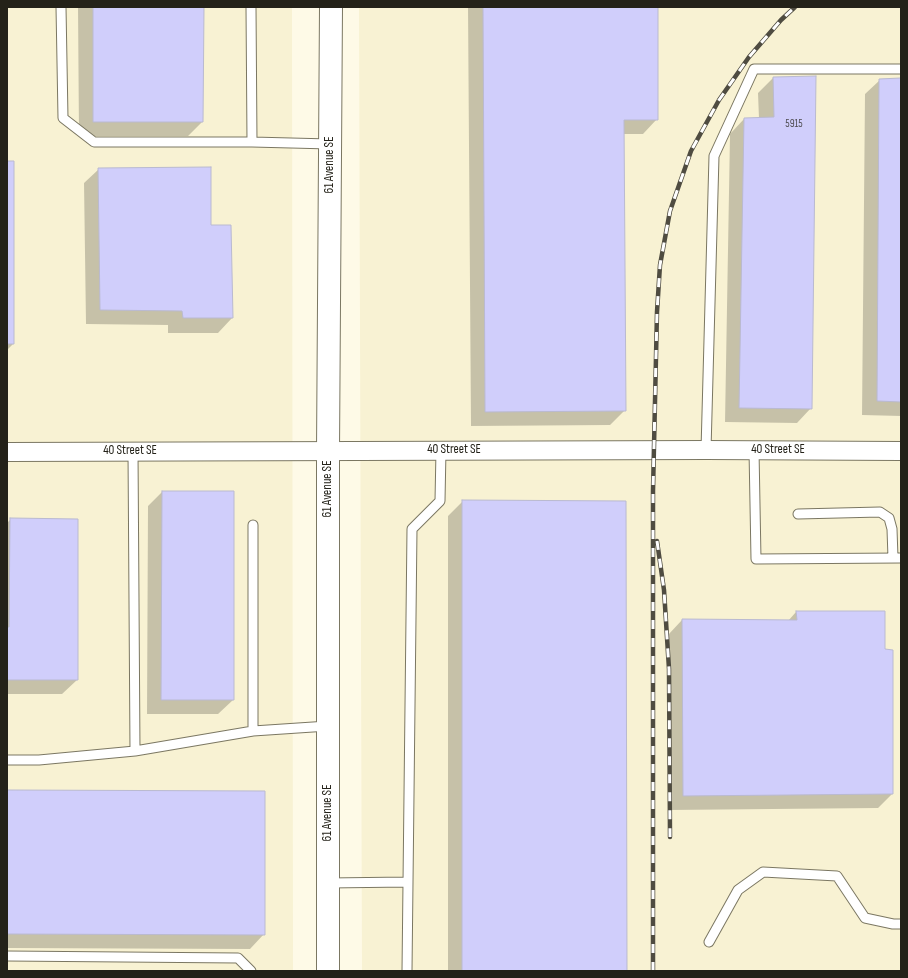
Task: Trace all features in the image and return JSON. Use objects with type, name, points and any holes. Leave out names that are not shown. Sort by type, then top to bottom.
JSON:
[{"type":"street","name":"61 Avenue SE","points":[[328,971],[328,450],[331,7]]},
{"type":"street","name":"40 Street SE","points":[[7,452],[328,450],[901,451]]},
{"type":"lane","points":[[61,7],[63,118],[94,142],[252,142],[331,144]]},
{"type":"lane","points":[[251,7],[252,142]]},
{"type":"lane","points":[[706,450],[714,156],[754,69],[901,69]]},
{"type":"lane","points":[[407,971],[412,529],[440,501],[441,450]]},
{"type":"lane","points":[[754,450],[756,559],[897,558],[889,518],[880,512],[798,514]]},
{"type":"lane","points":[[133,451],[135,751]]},
{"type":"lane","points":[[253,525],[253,731]]},
{"type":"lane","points":[[7,760],[39,760],[135,751],[253,731],[328,726]]},
{"type":"lane","points":[[709,942],[738,890],[763,872],[837,876],[865,918],[893,924],[901,924]]},
{"type":"lane","points":[[328,883],[408,882]]},
{"type":"lane","points":[[7,956],[238,958],[251,971]]},
{"type":"shaded area","points":[[7,7],[292,7],[293,971],[7,971]]},
{"type":"shaded area","points":[[359,7],[901,7],[901,971],[362,971]]},
{"type":"building","points":[[93,7],[204,7],[203,122],[93,122]]},
{"type":"building","points":[[483,7],[658,7],[658,120],[624,120],[626,411],[485,412]]},
{"type":"building","points":[[816,76],[812,409],[739,408],[744,118],[774,117],[773,77]]},
{"type":"building","points":[[901,78],[901,402],[877,401],[879,79]]},
{"type":"building","points":[[7,161],[14,161],[14,344],[7,344]]},
{"type":"building","points":[[211,167],[211,225],[231,225],[233,318],[183,318],[182,311],[100,310],[98,168]]},
{"type":"building","points":[[162,491],[234,491],[234,700],[161,700]]},
{"type":"building","points":[[462,500],[626,501],[627,971],[462,971]]},
{"type":"building","points":[[10,518],[78,519],[78,680],[7,680]]},
{"type":"building","points":[[796,611],[885,611],[885,649],[893,650],[893,794],[683,796],[682,619],[797,620]]},
{"type":"building","points":[[7,790],[265,791],[265,935],[7,934]]},
{"type":"railway","points":[[653,971],[653,491],[657,312],[660,265],[670,211],[691,151],[719,100],[749,57],[781,20],[795,7]]},
{"type":"railway","points":[[657,541],[664,590],[669,669],[670,837]]}]
